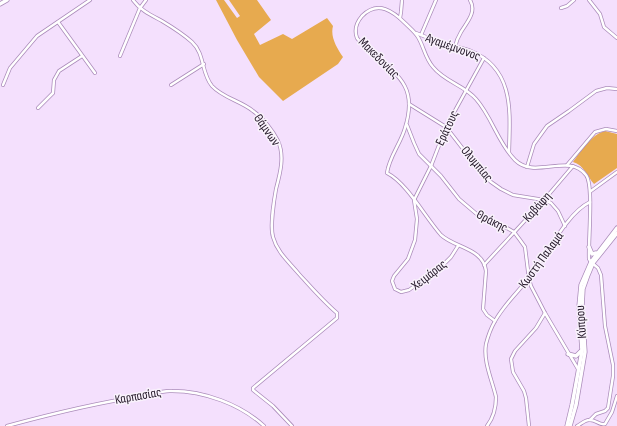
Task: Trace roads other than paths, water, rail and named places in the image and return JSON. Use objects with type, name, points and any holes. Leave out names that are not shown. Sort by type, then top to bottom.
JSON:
[{"type":"main road","points":[[0,4],[7,0]]},
{"type":"main road","name":"Κύπρου","points":[[570,426],[580,370],[582,348],[579,297],[582,282],[597,253],[617,228]]},
{"type":"main road","name":"Κύπρου","points":[[567,426],[585,352],[582,312],[583,294],[587,278],[592,262],[617,233]]},
{"type":"main road","points":[[589,247],[592,254],[597,253]]},
{"type":"main road","points":[[568,354],[576,356],[582,348]]},
{"type":"street","points":[[3,85],[10,68],[37,36],[90,0]]},
{"type":"street","name":"Θάμνων","points":[[133,0],[140,8],[167,24],[191,41],[198,50],[208,79],[212,85],[253,111],[261,118],[278,140],[282,155],[274,208],[272,235],[274,243],[284,258],[337,313],[337,318],[253,388],[253,390],[273,406],[292,426]]},
{"type":"street","points":[[120,56],[140,8],[146,0]]},
{"type":"street","points":[[400,18],[402,0]]},
{"type":"street","points":[[421,35],[436,0]]},
{"type":"street","points":[[455,47],[459,35],[471,15],[472,6],[470,0]]},
{"type":"street","points":[[561,8],[567,6],[574,0]]},
{"type":"street","points":[[589,0],[600,15],[604,26],[617,38]]},
{"type":"street","name":"Μακεδονίας","points":[[484,265],[476,254],[458,246],[441,235],[398,180],[387,173],[388,166],[403,136],[409,104],[408,92],[403,82],[360,42],[355,33],[358,21],[365,13],[372,10],[384,9],[400,18],[419,40],[427,59],[436,71],[476,98],[483,107],[509,152],[518,163],[527,167]]},
{"type":"street","points":[[58,22],[95,73]]},
{"type":"street","name":"Αγαμέμνονος","points":[[414,33],[472,52],[493,64],[502,78],[506,90],[510,127],[509,152]]},
{"type":"street","points":[[38,108],[53,93],[54,80],[59,71],[82,56]]},
{"type":"street","name":"Εράτους","points":[[414,200],[431,166],[446,127],[484,58]]},
{"type":"street","points":[[171,85],[204,64]]},
{"type":"street","points":[[577,426],[590,420],[596,414],[605,411],[608,408],[613,376],[613,365],[605,326],[601,275],[598,268],[589,259],[589,182],[581,170],[573,166],[567,165],[540,168],[527,167],[535,142],[549,124],[598,90],[608,88],[617,89]]},
{"type":"street","name":"Ολυμπίας","points":[[409,104],[446,127],[486,177],[496,186],[513,195],[544,200]]},
{"type":"street","name":"Θράκης","points":[[406,124],[417,150],[469,208],[489,222],[514,232],[525,247],[529,279],[545,313],[568,354],[580,370]]},
{"type":"street","points":[[567,165],[595,132],[606,129],[617,132]]},
{"type":"street","name":"Καβάφη","points":[[484,265],[573,166]]},
{"type":"street","points":[[590,191],[617,172]]},
{"type":"street","name":"Χειμάρας","points":[[414,200],[417,219],[415,240],[406,261],[393,278],[392,284],[394,289],[401,292],[409,290],[443,265],[458,246]]},
{"type":"street","points":[[544,200],[551,203],[555,207],[565,226]]},
{"type":"street","name":"Κωστή Παλαμά","points":[[487,426],[495,413],[496,397],[486,362],[486,349],[487,339],[495,321],[529,279],[565,226],[582,206],[590,202]]},
{"type":"street","points":[[484,265],[486,271],[484,309],[485,314],[495,321]]},
{"type":"street","points":[[529,426],[524,390],[513,372],[511,359],[515,350],[536,328],[545,313]]},
{"type":"street","name":"Καρπασίας","points":[[7,426],[116,400],[170,391],[197,394],[221,401],[241,410],[264,426]]},
{"type":"street","points":[[590,420],[601,425],[605,424],[612,412],[617,396]]}]
